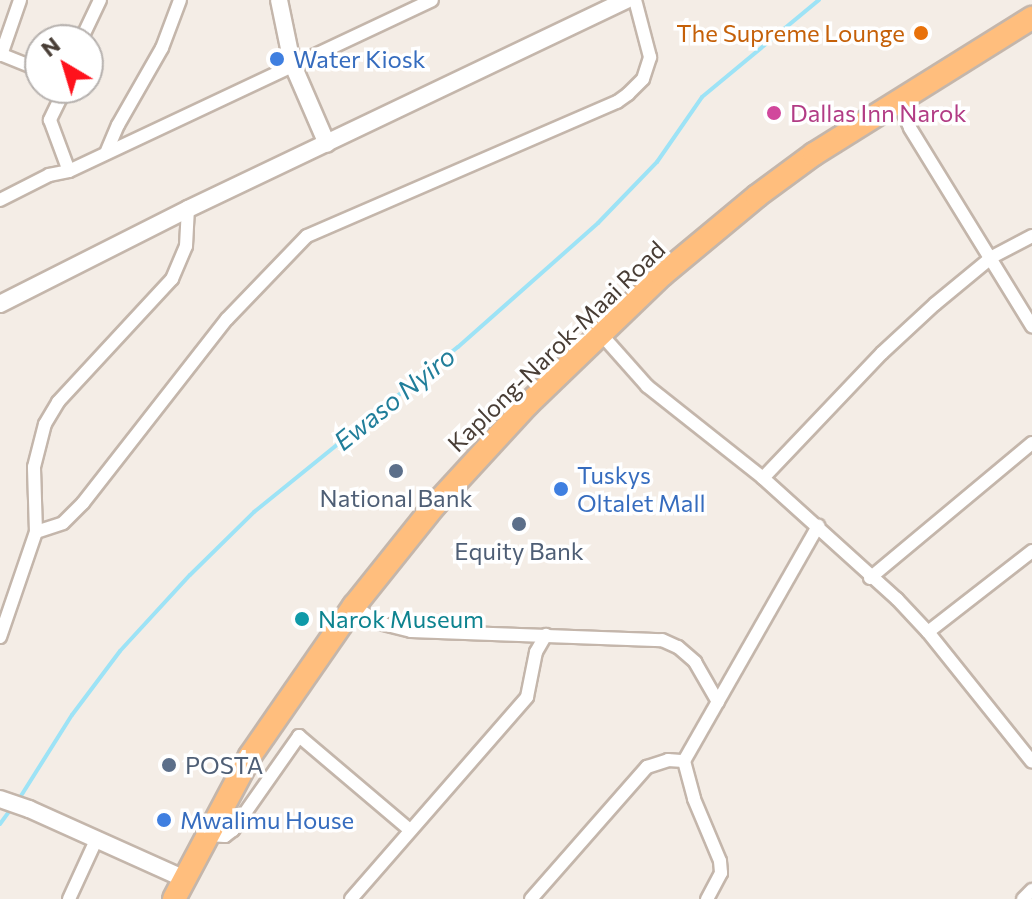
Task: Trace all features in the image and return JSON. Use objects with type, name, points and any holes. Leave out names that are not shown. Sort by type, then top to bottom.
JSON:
[{"type":"highway","name":"Kaplong-Narok-Maai Road","points":[[174,899],[250,756],[354,606],[478,456],[600,333],[757,196],[814,154],[1032,18]]},
{"type":"street","points":[[20,0],[0,54],[24,64]]},
{"type":"street","points":[[89,24],[100,0]]},
{"type":"street","points":[[106,153],[118,125],[162,48],[180,0]]},
{"type":"street","points":[[279,0],[292,63],[327,144]]},
{"type":"street","points":[[0,200],[49,175],[69,171],[292,63],[432,0]]},
{"type":"street","points":[[0,304],[188,209],[627,0]]},
{"type":"street","points":[[36,532],[63,523],[83,503],[227,319],[307,236],[337,220],[617,102],[628,94],[643,79],[650,57],[635,0]]},
{"type":"street","points":[[899,103],[918,141],[1032,326]]},
{"type":"street","points":[[58,104],[50,120],[69,171]]},
{"type":"street","points":[[0,637],[36,532],[34,467],[45,424],[67,392],[172,279],[186,246],[188,209]]},
{"type":"street","points":[[763,478],[882,353],[992,257],[1032,236]]},
{"type":"street","points":[[600,333],[647,386],[763,478],[818,526],[870,578],[897,599],[928,632],[1032,762]]},
{"type":"street","points":[[870,578],[1032,443]]},
{"type":"street","points":[[707,899],[721,873],[720,861],[694,799],[684,761],[818,526]]},
{"type":"street","points":[[928,632],[1032,551]]},
{"type":"street","points":[[354,606],[394,629],[662,640],[678,647],[695,662],[718,702]]},
{"type":"street","points":[[351,899],[527,697],[536,652],[546,635]]},
{"type":"street","points":[[206,835],[225,836],[233,830],[299,736],[410,830]]},
{"type":"street","points":[[531,899],[647,767],[668,760],[684,761]]},
{"type":"street","points":[[3,799],[185,879]]},
{"type":"street","points":[[69,899],[97,838]]},
{"type":"street","points":[[1023,899],[1032,890]]},
{"type":"waterway","name":"Ewaso Nyiro","points":[[19,799],[72,715],[120,651],[190,575],[254,512],[458,347],[598,223],[657,162],[702,97],[819,0]]},
{"type":"waterway","name":"Ewaso Nyiro","points":[[0,824],[11,809]]},
{"type":"place","name":"The Supreme Lounge","points":[[921,33]]},
{"type":"place","name":"Water Kiosk","points":[[277,59]]},
{"type":"place","name":"Dallas Inn Narok","points":[[774,113]]},
{"type":"place","name":"National Bank","points":[[396,471]]},
{"type":"place","name":"Tuskys Oltalet Mall","points":[[561,489]]},
{"type":"place","name":"Equity Bank","points":[[519,524]]},
{"type":"place","name":"Narok Museum","points":[[302,619]]},
{"type":"place","name":"POSTA","points":[[169,765]]},
{"type":"place","name":"Mwalimu House","points":[[164,820]]}]
